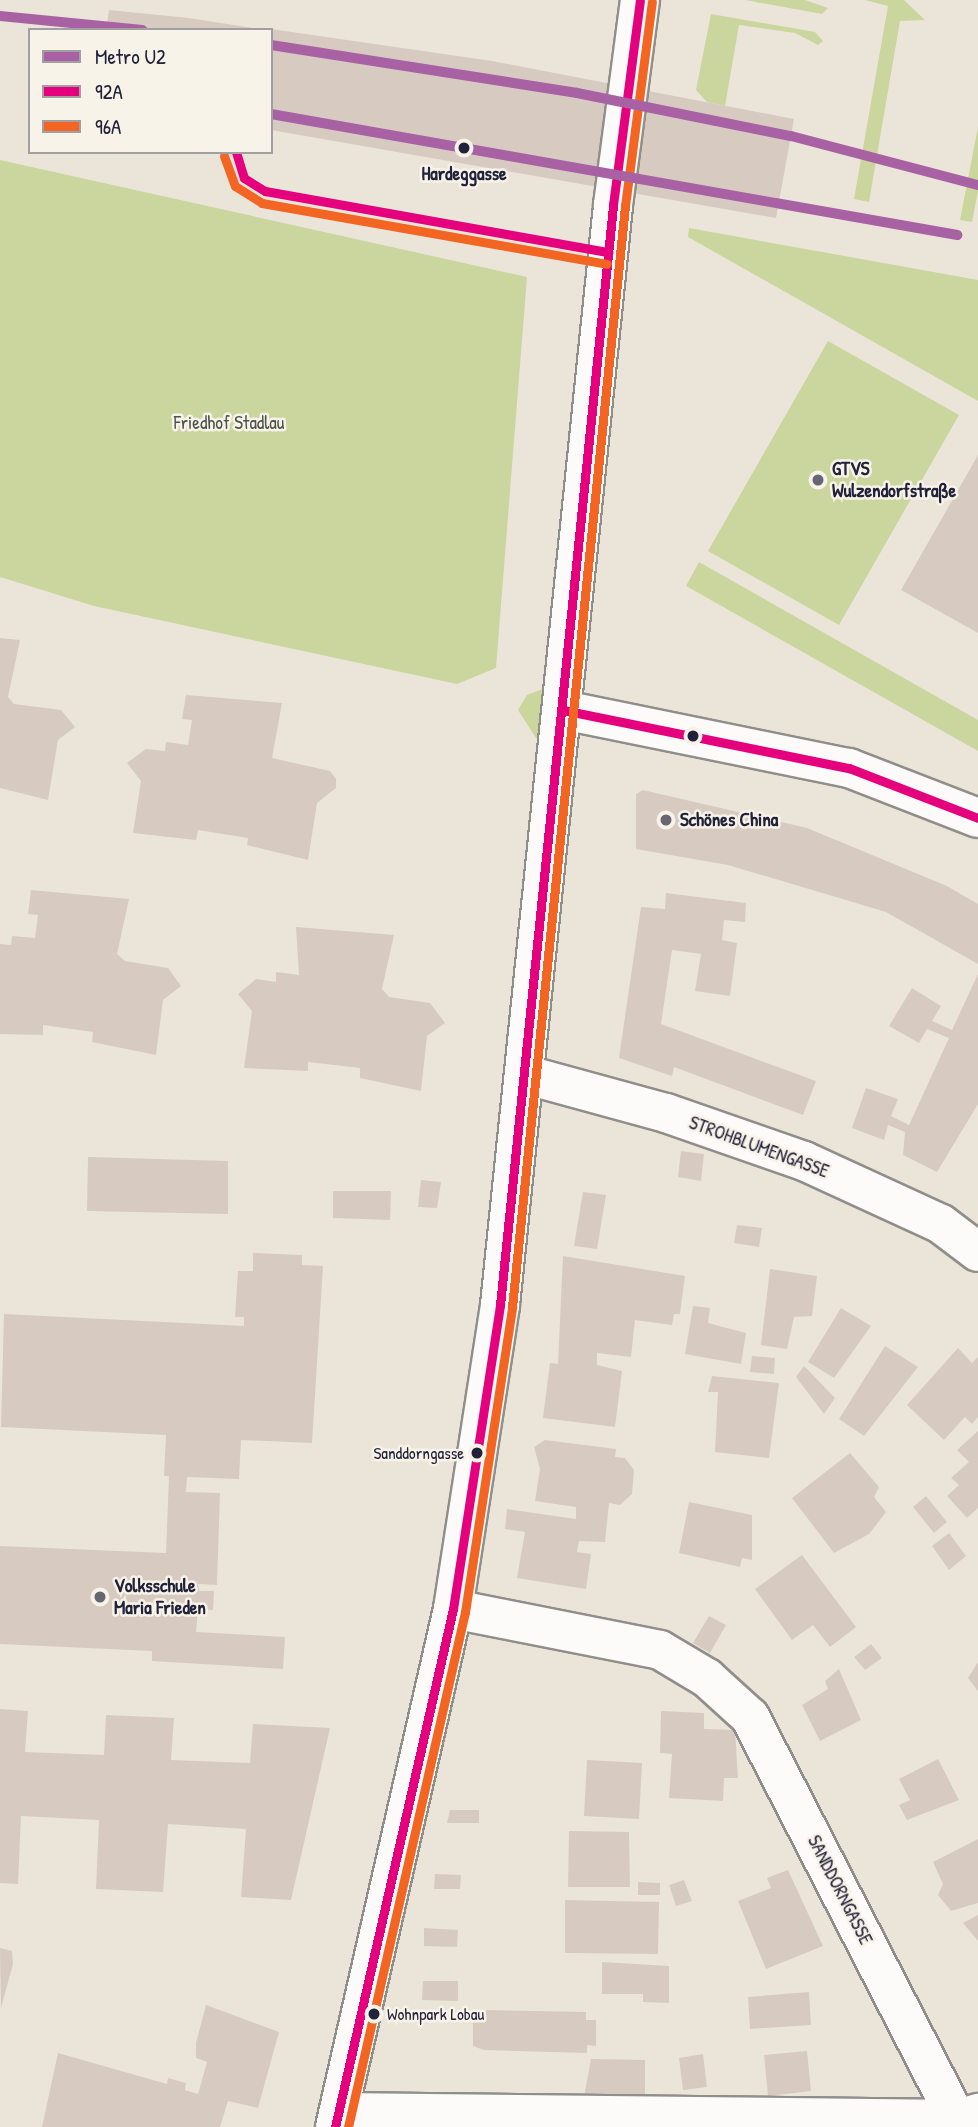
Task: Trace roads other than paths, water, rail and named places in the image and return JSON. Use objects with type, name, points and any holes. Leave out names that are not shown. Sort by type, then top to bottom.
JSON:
[{"type":"street","points":[[639,0],[527,1075],[500,1305],[453,1609],[337,2119],[966,2120]]},
{"type":"street","points":[[563,710],[849,768],[978,818]]},
{"type":"street","name":"STROHBLUMENGASSE","points":[[527,1075],[666,1113],[804,1161],[941,1224],[978,1252]]},
{"type":"street","name":"SANDDORNGASSE","points":[[453,1609],[660,1650],[707,1678],[750,1717],[966,2120]]},
{"type":"metro line","name":"U2","points":[[0,16],[122,28]]},
{"type":"metro line","name":"U2","points":[[273,45],[577,93],[791,136],[978,185]]},
{"type":"metro line","name":"U2","points":[[273,114],[957,235]]},
{"type":"place","name":"Hardeggasse","points":[[464,148]]},
{"type":"place","name":"GTVS Wulzendorfstraße","points":[[818,480]]},
{"type":"place","name":"Schönes China","points":[[666,820]]},
{"type":"place","name":"Sanddorngasse","points":[[477,1453]]},
{"type":"place","name":"Volksschule Maria Frieden","points":[[100,1597]]},
{"type":"place","name":"Wohnpark Lobau","points":[[374,2014]]},
{"type":"park label","name":"Friedhof Stadlau","points":[[229,423]]}]
